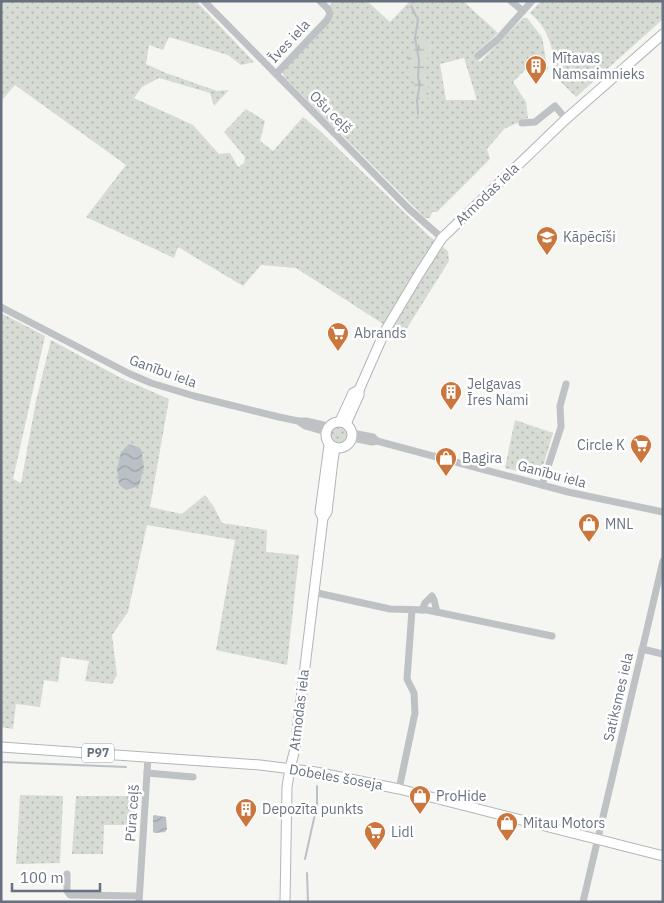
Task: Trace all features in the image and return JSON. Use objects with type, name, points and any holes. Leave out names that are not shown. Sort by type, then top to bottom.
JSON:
[{"type":"main road","name":"Atmodas iela","points":[[343,423],[353,393],[359,390],[385,331],[442,238],[566,119],[663,34]]},
{"type":"main road","points":[[333,422],[343,423],[352,436],[344,448],[332,446],[326,439],[327,429],[333,422]]},
{"type":"main road","name":"Atmodas iela","points":[[285,902],[287,787],[290,768],[296,750],[323,518],[320,512],[332,446]]},
{"type":"main road","name":"Dobeles šoseja","points":[[1,747],[148,756],[290,768],[362,780],[663,856]]},
{"type":"street","name":"Ošu ceļš","points":[[204,1],[409,209],[442,238]]},
{"type":"street","name":"Īves iela","points":[[276,74],[327,20],[330,14],[320,1]]},
{"type":"street","points":[[511,1],[523,11]]},
{"type":"street","points":[[478,56],[498,39],[532,1]]},
{"type":"street","points":[[522,123],[535,122],[555,106],[566,119]]},
{"type":"street","name":"Ganību iela","points":[[1,307],[140,379],[194,396],[298,421],[306,421],[327,429]]},
{"type":"street","points":[[542,485],[561,427],[560,406],[566,384]]},
{"type":"street","name":"Ganību iela","points":[[352,436],[615,503],[663,512]]},
{"type":"street","name":"Satiksmes iela","points":[[583,902],[663,561]]},
{"type":"street","points":[[313,592],[390,609],[437,612],[552,636]]},
{"type":"street","points":[[422,610],[425,603],[432,596],[437,612]]},
{"type":"street","points":[[399,789],[415,713],[414,693],[407,678],[412,610]]},
{"type":"street","points":[[642,649],[663,654]]},
{"type":"street","name":"Pūra ceļš","points":[[139,899],[148,756]]},
{"type":"street","points":[[147,773],[193,777]]},
{"type":"street","points":[[67,874],[66,891],[70,895],[139,899]]},
{"type":"green space","points":[[1,1],[196,1],[254,62],[241,65],[228,55],[169,37],[163,50],[149,45],[146,64],[217,91],[229,90],[214,106],[210,93],[159,78],[142,87],[134,98],[193,125],[219,154],[230,153],[238,167],[244,163],[245,157],[224,132],[246,109],[265,121],[260,141],[273,151],[303,117],[319,130],[429,236],[448,251],[449,261],[402,336],[296,268],[261,265],[243,286],[178,247],[174,258],[86,217],[126,165],[15,85],[1,101]]},
{"type":"green space","points":[[333,1],[367,1],[390,22],[410,1],[463,1],[498,33],[474,55],[480,62],[523,18],[527,18],[542,37],[548,71],[536,59],[513,82],[526,102],[528,118],[504,129],[487,149],[490,159],[437,212],[432,212],[430,218],[425,218],[284,77],[282,71],[334,15],[329,6]],"holes":[[[431,44],[430,55],[424,62],[424,74],[430,97],[415,98],[414,83]],[[464,58],[477,100],[446,100],[440,64]]]},
{"type":"green space","points":[[541,1],[663,1],[663,19],[576,97],[555,76],[550,41],[542,26],[530,13]]},
{"type":"green space","points":[[420,38],[431,44],[430,55],[424,62],[424,74],[430,97],[422,100],[414,98],[414,83],[407,60]]},
{"type":"green space","points":[[1,313],[45,336],[13,479],[21,483],[36,401],[51,340],[121,378],[169,399],[150,507],[182,514],[205,495],[222,523],[267,530],[266,552],[299,555],[287,665],[216,650],[235,540],[147,525],[128,612],[112,635],[117,675],[112,684],[85,681],[89,661],[61,657],[58,682],[44,680],[40,707],[16,704],[13,729],[1,727]]},
{"type":"green space","points":[[515,420],[553,433],[541,473],[535,475],[505,468]]},
{"type":"green space","points":[[339,426],[345,429],[348,435],[345,441],[339,444],[333,441],[330,435],[333,429]]},
{"type":"green space","points":[[20,795],[63,796],[60,863],[16,864]]},
{"type":"green space","points":[[76,796],[138,796],[136,825],[104,825],[103,854],[72,854]]},
{"type":"water","points":[[129,444],[141,449],[144,467],[139,486],[126,490],[119,485],[117,469],[121,452]]},
{"type":"water","points":[[154,815],[166,817],[167,829],[165,832],[153,832]]},
{"type":"waterway","points":[[411,6],[418,20],[415,38],[419,60],[418,78],[420,83],[417,100],[418,114]]},
{"type":"waterway","points":[[1,762],[126,767]]},
{"type":"waterway","points":[[305,859],[317,805],[317,786]]},
{"type":"waterway","points":[[307,873],[308,902]]},
{"type":"place","name":"Mītavas Namsaimnieks","points":[[536,85]]},
{"type":"place","name":"Kāpēcīši","points":[[547,256]]},
{"type":"place","name":"Abrands","points":[[338,352]]},
{"type":"place","name":"Jelgavas Īres Nami","points":[[451,411]]},
{"type":"place","name":"Circle K","points":[[641,464]]},
{"type":"place","name":"Bagira","points":[[446,477]]},
{"type":"place","name":"MNL","points":[[589,543]]},
{"type":"place","name":"ProHide","points":[[420,815]]},
{"type":"place","name":"Depozīta punkts","points":[[246,828]]},
{"type":"place","name":"Mitau Motors","points":[[507,842]]},
{"type":"place","name":"Lidl","points":[[375,851]]}]
